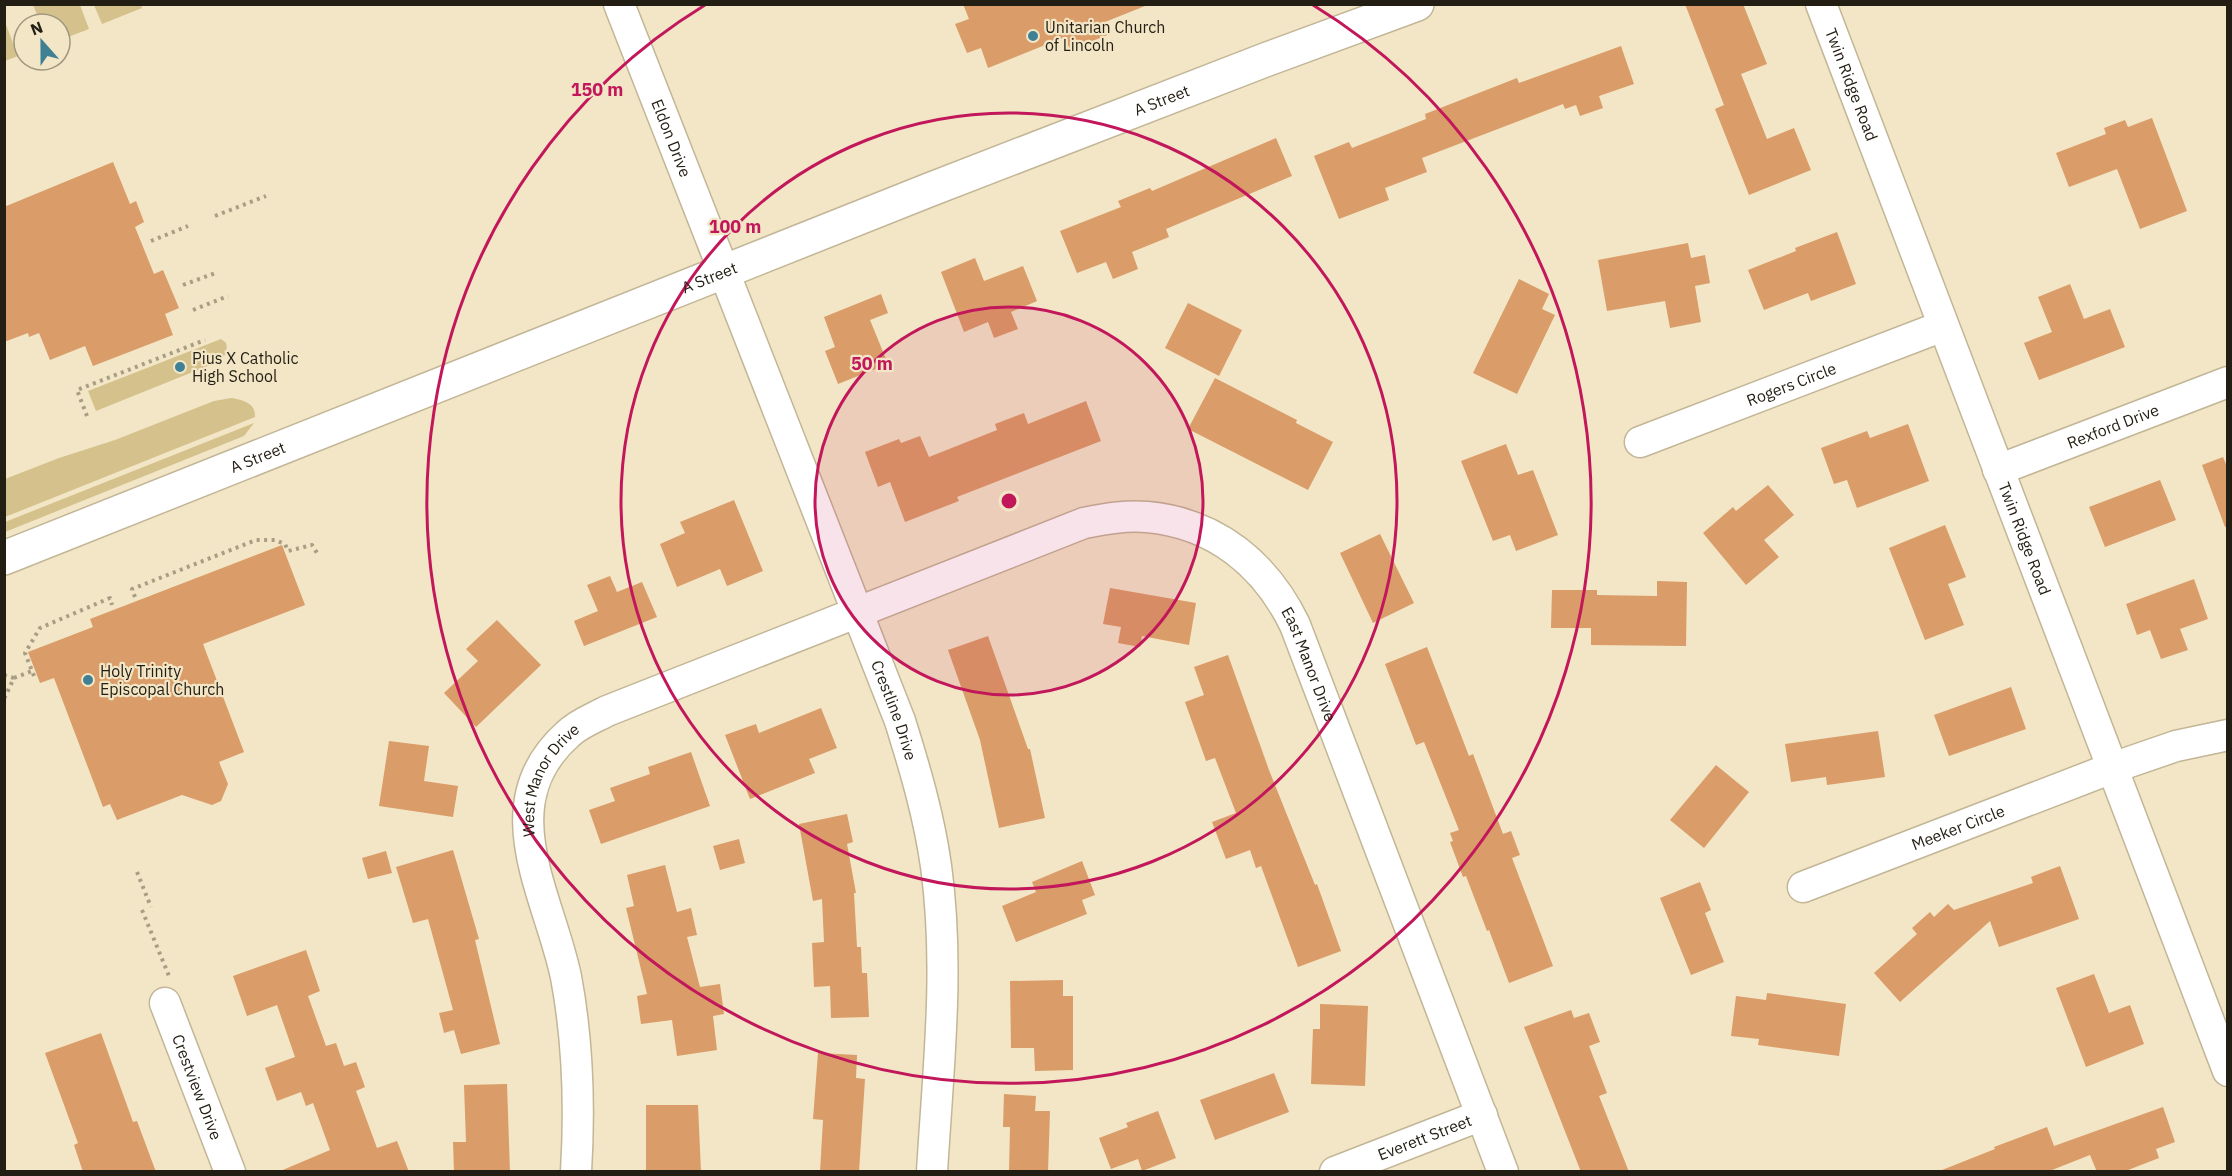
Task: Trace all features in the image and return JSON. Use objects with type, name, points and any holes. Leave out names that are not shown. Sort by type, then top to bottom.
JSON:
[{"type":"main road","name":"A Street","points":[[4,558],[1233,72],[1417,4]]},
{"type":"street","name":"Eldon Drive","points":[[619,4],[723,273]]},
{"type":"street","name":"Twin Ridge Road","points":[[1821,4],[2228,1071]]},
{"type":"street","name":"Crestline Drive","points":[[723,273],[900,720],[923,794],[936,867],[943,949],[932,1172]]},
{"type":"street","name":"Rogers Circle","points":[[1640,442],[1944,326]]},
{"type":"street","name":"Rexford Drive","points":[[1998,470],[2228,382]]},
{"type":"street","name":"East Manor Drive","points":[[857,612],[1084,523],[1115,517],[1147,517],[1179,522],[1209,534],[1236,550],[1266,577],[1295,625],[1503,1172]]},
{"type":"street","name":"West Manor Drive","points":[[576,1172],[578,1080],[572,1015],[558,944],[539,883],[527,828],[529,803],[535,780],[546,758],[568,734],[599,715],[857,612]]},
{"type":"street","points":[[2112,768],[2176,746],[2228,735]]},
{"type":"street","name":"Meeker Circle","points":[[1803,887],[2112,768]]},
{"type":"street","name":"Crestview Drive","points":[[169,994],[230,1172]]},
{"type":"street","name":"Everett Street","points":[[1335,1172],[1482,1115]]},
{"type":"path","points":[[215,216],[266,196]]},
{"type":"path","points":[[151,241],[188,226]]},
{"type":"path","points":[[183,285],[218,272]]},
{"type":"path","points":[[193,310],[228,296]]},
{"type":"path","points":[[87,416],[77,390],[205,340]]},
{"type":"path","points":[[135,597],[132,589],[256,540],[275,540],[285,544],[288,551],[312,545],[317,553]]},
{"type":"path","points":[[34,676],[25,653],[40,628],[110,598],[112,605]]},
{"type":"path","points":[[4,675],[14,678],[32,671]]},
{"type":"path","points":[[4,699],[14,678]]},
{"type":"path","points":[[138,872],[151,907]]},
{"type":"path","points":[[142,910],[169,994]]},
{"type":"shaded area","points":[[33,5],[80,5],[89,29],[72,35],[72,12],[36,12]]},
{"type":"shaded area","points":[[94,5],[141,5],[142,8],[102,24]]},
{"type":"shaded area","points":[[5,22],[12,40],[12,58],[4,61]]},
{"type":"shaded area","points":[[221,339],[226,343],[227,349],[225,355],[218,361],[96,411],[88,391]]},
{"type":"shaded area","points":[[231,398],[251,405],[255,417],[5,517],[5,479],[115,440],[214,401]]},
{"type":"shaded area","points":[[254,423],[244,436],[5,532],[5,522]]},
{"type":"building","name":"Unitarian Church of Lincoln","points":[[963,4],[1145,4],[1145,6],[1105,22],[1110,34],[1070,50],[1065,37],[988,68],[981,48],[967,53],[955,24],[969,19]]},
{"type":"building","points":[[1685,4],[1743,4],[1767,64],[1741,74],[1767,139],[1794,128],[1811,170],[1749,195],[1715,109],[1724,105]]},
{"type":"building","points":[[1621,46],[1634,84],[1599,96],[1603,108],[1580,116],[1576,105],[1565,109],[1563,104],[1422,158],[1427,172],[1385,188],[1389,200],[1339,219],[1314,156],[1349,142],[1352,148],[1426,119],[1425,114],[1517,78],[1519,83]]},
{"type":"building","points":[[2152,118],[2187,211],[2140,229],[2117,169],[2069,187],[2056,153],[2106,134],[2104,128],[2125,120],[2128,127]]},
{"type":"building","points":[[1276,138],[1292,176],[1166,229],[1169,237],[1132,252],[1138,269],[1113,279],[1106,262],[1077,273],[1060,231],[1121,207],[1118,201],[1150,188],[1152,191]]},
{"type":"building","points":[[113,162],[130,204],[136,201],[144,222],[135,227],[154,274],[163,270],[179,308],[165,314],[173,335],[93,366],[85,346],[50,360],[39,333],[29,337],[28,333],[4,342],[4,207]]},
{"type":"building","points":[[1837,232],[1856,284],[1811,301],[1808,293],[1764,310],[1748,270]]},
{"type":"building","points":[[1688,243],[1691,258],[1705,255],[1710,283],[1695,286],[1701,322],[1670,328],[1665,301],[1607,311],[1598,260]]},
{"type":"building","points":[[975,258],[984,281],[1023,266],[1037,301],[1011,312],[1018,329],[994,338],[988,322],[964,332],[941,272]]},
{"type":"building","points":[[1519,279],[1549,294],[1542,309],[1555,315],[1517,394],[1473,373]]},
{"type":"building","points":[[2070,284],[2084,319],[2110,309],[2125,347],[2039,380],[2024,343],[2052,332],[2038,297]]},
{"type":"building","points":[[881,294],[888,313],[870,320],[888,364],[838,384],[825,351],[835,347],[824,317]]},
{"type":"building","points":[[1188,303],[1242,330],[1219,376],[1165,348]]},
{"type":"building","points":[[1215,378],[1297,420],[1296,423],[1333,442],[1308,490],[1188,429]]},
{"type":"building","points":[[1086,401],[1101,441],[957,497],[959,501],[905,522],[890,482],[878,487],[865,452],[899,439],[901,443],[920,436],[929,457],[997,430],[995,424],[1024,413],[1028,424]]},
{"type":"building","points":[[1908,424],[1929,481],[1857,508],[1847,480],[1834,484],[1821,448],[1867,431],[1870,438]]},
{"type":"building","points":[[1506,444],[1518,475],[1533,470],[1558,535],[1516,551],[1510,535],[1493,541],[1461,461]]},
{"type":"building","points":[[2223,457],[2228,469],[2228,526],[2225,527],[2202,465]]},
{"type":"building","points":[[2160,480],[2176,520],[2105,547],[2089,507]]},
{"type":"building","points":[[1768,485],[1794,515],[1764,540],[1779,557],[1746,585],[1703,533],[1733,507],[1736,511]]},
{"type":"building","points":[[734,500],[763,571],[727,586],[720,569],[677,587],[660,544],[685,533],[680,522]]},
{"type":"building","points":[[1945,525],[1966,577],[1948,584],[1964,625],[1925,640],[1889,548]]},
{"type":"building","points":[[1380,534],[1414,603],[1373,623],[1340,553]]},
{"type":"building","name":"Holy Trinity Episcopal Church","points":[[282,545],[305,605],[203,644],[244,752],[219,762],[228,784],[221,801],[212,805],[182,795],[117,820],[110,804],[103,807],[54,678],[40,683],[28,652],[93,627],[90,619]]},
{"type":"building","points":[[610,576],[617,592],[642,582],[657,617],[584,646],[574,621],[598,611],[587,585]]},
{"type":"building","points":[[2194,579],[2208,619],[2180,629],[2188,650],[2161,659],[2150,630],[2137,635],[2126,604]]},
{"type":"building","points":[[1657,581],[1687,582],[1686,646],[1591,645],[1591,628],[1551,628],[1552,590],[1597,590],[1597,595],[1657,596]]},
{"type":"building","points":[[1110,588],[1196,603],[1189,645],[1142,636],[1140,647],[1118,643],[1121,627],[1103,624]]},
{"type":"building","points":[[497,620],[541,665],[476,727],[444,693],[478,661],[466,649]]},
{"type":"building","points":[[988,636],[1028,749],[1030,749],[1045,818],[999,828],[980,740],[948,650]]},
{"type":"building","points":[[1427,647],[1469,756],[1473,754],[1503,834],[1511,831],[1520,855],[1512,858],[1553,966],[1509,983],[1489,930],[1487,931],[1466,876],[1463,877],[1450,842],[1453,841],[1450,833],[1459,830],[1424,742],[1416,745],[1385,664]]},
{"type":"building","points":[[1228,655],[1269,770],[1315,885],[1317,884],[1341,951],[1298,967],[1261,866],[1256,868],[1250,850],[1226,859],[1212,822],[1236,813],[1215,758],[1206,761],[1185,702],[1204,695],[1194,667]]},
{"type":"building","points":[[2011,687],[2026,729],[1949,756],[1934,715]]},
{"type":"building","points":[[821,708],[837,748],[809,759],[815,773],[750,799],[725,735],[756,724],[759,733]]},
{"type":"building","points":[[1878,731],[1885,777],[1827,785],[1826,777],[1791,782],[1785,744]]},
{"type":"building","points":[[389,741],[429,746],[424,781],[458,786],[453,817],[379,806]]},
{"type":"building","points":[[691,752],[710,806],[601,844],[589,810],[615,801],[610,788],[650,774],[648,767]]},
{"type":"building","points":[[1716,765],[1749,792],[1704,848],[1670,820]]},
{"type":"building","points":[[847,814],[853,842],[847,844],[856,893],[854,893],[857,947],[861,947],[862,973],[867,973],[869,1017],[831,1018],[830,986],[814,987],[812,943],[824,942],[822,899],[813,901],[799,824]]},
{"type":"building","points":[[739,839],[745,863],[720,870],[713,846]]},
{"type":"building","points":[[453,850],[479,939],[475,940],[500,1044],[461,1054],[454,1030],[444,1033],[439,1013],[453,1010],[428,919],[413,923],[396,867]]},
{"type":"building","points":[[386,851],[392,873],[368,879],[362,858]]},
{"type":"building","points":[[1082,861],[1095,895],[1082,900],[1087,914],[1016,942],[1002,906],[1036,892],[1032,882]]},
{"type":"building","points":[[665,865],[677,912],[691,908],[697,935],[687,937],[700,987],[720,984],[724,1014],[713,1016],[717,1050],[677,1056],[672,1020],[641,1024],[637,996],[647,994],[626,908],[634,906],[627,875]]},
{"type":"building","points":[[2060,866],[2079,919],[1999,947],[1990,921],[1900,1002],[1874,973],[1917,934],[1912,928],[1930,912],[1934,917],[1948,904],[1954,910],[2033,883],[2031,877]]},
{"type":"building","points":[[1700,882],[1711,910],[1705,913],[1724,962],[1691,975],[1660,898]]},
{"type":"building","points":[[306,950],[320,991],[308,996],[326,1046],[336,1043],[344,1066],[356,1062],[365,1087],[356,1091],[377,1148],[397,1141],[409,1172],[278,1172],[330,1150],[313,1103],[306,1106],[301,1092],[277,1101],[265,1068],[295,1057],[277,1005],[247,1016],[233,976]]},
{"type":"building","points":[[2094,974],[2109,1013],[2130,1005],[2144,1044],[2086,1067],[2056,988]]},
{"type":"building","points":[[1063,980],[1063,996],[1073,996],[1073,1070],[1035,1071],[1034,1048],[1011,1048],[1010,981]]},
{"type":"building","points":[[1767,993],[1846,1004],[1839,1056],[1758,1045],[1759,1039],[1731,1036],[1736,996],[1766,1000]]},
{"type":"building","points":[[1320,1004],[1368,1006],[1365,1086],[1311,1084],[1313,1029],[1320,1029]]},
{"type":"building","points":[[1571,1010],[1574,1018],[1589,1013],[1600,1042],[1589,1046],[1607,1093],[1599,1096],[1629,1172],[1581,1172],[1524,1027]]},
{"type":"building","points":[[101,1033],[133,1122],[137,1121],[156,1172],[83,1172],[74,1145],[78,1143],[45,1053]]},
{"type":"building","points":[[818,1053],[857,1055],[856,1078],[865,1079],[859,1172],[820,1172],[823,1120],[813,1119]]},
{"type":"building","points":[[1274,1073],[1289,1112],[1215,1140],[1200,1100]]},
{"type":"building","points":[[507,1084],[510,1172],[454,1172],[453,1142],[466,1142],[464,1085]]},
{"type":"building","points":[[1004,1094],[1036,1096],[1035,1111],[1050,1111],[1048,1172],[1009,1172],[1010,1127],[1003,1127]]},
{"type":"building","points":[[646,1105],[698,1105],[701,1172],[646,1172]]},
{"type":"building","points":[[2163,1107],[2175,1142],[2156,1149],[2159,1158],[2123,1172],[2097,1172],[2090,1155],[2047,1172],[1942,1172],[1942,1170],[1995,1149],[1994,1147],[2047,1127],[2054,1146]]},
{"type":"building","points":[[1158,1111],[1176,1158],[1142,1171],[1138,1159],[1111,1169],[1099,1138],[1128,1127],[1126,1123]]},
{"type":"place","name":"Unitarian Church of Lincoln","points":[[1033,36]]},
{"type":"place","name":"Pius X Catholic High School","points":[[180,367]]},
{"type":"place","name":"Holy Trinity Episcopal Church","points":[[88,680]]}]
